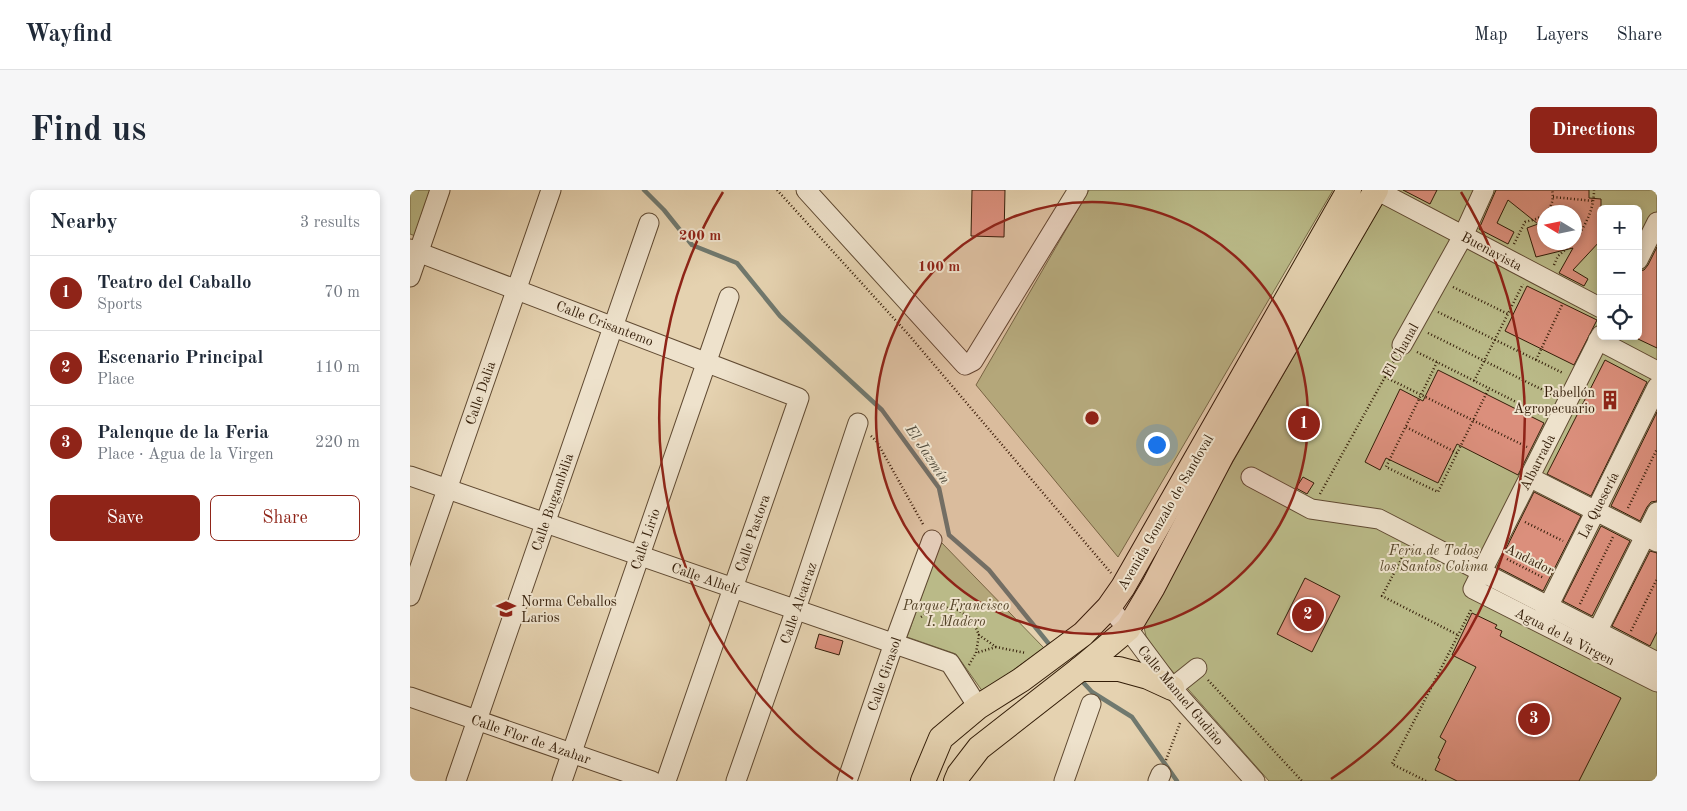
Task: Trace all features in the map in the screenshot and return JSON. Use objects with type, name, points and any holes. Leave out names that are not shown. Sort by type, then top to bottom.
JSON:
[{"type":"main road","name":"Avenida Gonzalo de Sandoval","points":[[923,781],[941,738],[978,707],[1021,680],[1048,653],[1083,634],[1109,607],[1123,587],[1348,190]]},
{"type":"main road","name":"Avenida Gonzalo de Sandoval","points":[[956,781],[978,748],[1075,673],[1128,629],[1153,587],[1222,455],[1380,192]]},
{"type":"main road","points":[[1075,673],[1119,669],[1148,677],[1180,696]]},
{"type":"street","points":[[410,276],[414,251],[440,190]]},
{"type":"street","name":"Calle Dalia","points":[[410,596],[551,190]]},
{"type":"street","points":[[806,190],[965,365],[973,362],[1078,190]]},
{"type":"street","name":"El Chanal","points":[[1402,345],[1463,236],[1484,190]]},
{"type":"street","name":"Buenavista","points":[[1380,192],[1597,306]]},
{"type":"street","points":[[1642,252],[1657,222]]},
{"type":"street","name":"Calle Bugambilia","points":[[456,781],[650,223]]},
{"type":"street","name":"Calle Crisantemo","points":[[414,251],[799,398]]},
{"type":"street","name":"Calle Lirio","points":[[562,781],[729,297]]},
{"type":"street","name":"Albarrada","points":[[1478,584],[1492,551],[1598,340]]},
{"type":"street","points":[[1603,340],[1657,371]]},
{"type":"street","name":"La Quesería","points":[[1544,614],[1657,387]]},
{"type":"street","name":"Calle Pastora","points":[[666,781],[799,398]]},
{"type":"street","name":"Calle Alcatraz","points":[[736,781],[796,610],[858,423]]},
{"type":"street","name":"Calle Alhelí","points":[[410,476],[950,663],[978,707]]},
{"type":"street","name":"Agua de la Virgen","points":[[1250,477],[1311,509],[1379,520],[1413,537],[1478,584],[1544,614],[1597,632],[1624,646],[1655,655]]},
{"type":"street","points":[[1530,477],[1651,539]]},
{"type":"street","points":[[1597,632],[1651,539],[1657,512]]},
{"type":"street","name":"Calle Girasol","points":[[847,781],[894,643],[932,540]]},
{"type":"street","name":"Calle Manuel Gudiño","points":[[1109,607],[1180,696],[1255,781]]},
{"type":"street","name":"Agua de la Virgen","points":[[1544,614],[1657,682]]},
{"type":"street","points":[[1180,696],[1197,668]]},
{"type":"street","name":"Calle Flor de Azahar","points":[[410,697],[652,781]]},
{"type":"street","points":[[1064,781],[1091,704]]},
{"type":"path","points":[[777,190],[908,334],[1123,587]]},
{"type":"path","points":[[1551,205],[1552,190]]},
{"type":"path","points":[[1582,230],[1594,201],[1594,190]]},
{"type":"path","points":[[1553,196],[1594,201]]},
{"type":"path","points":[[1507,259],[1525,222],[1537,219]]},
{"type":"path","points":[[1558,256],[1565,250]]},
{"type":"path","points":[[1474,381],[1529,271]]},
{"type":"path","points":[[1439,280],[1508,314]]},
{"type":"path","points":[[1536,360],[1568,292]]},
{"type":"path","points":[[1424,305],[1578,380]]},
{"type":"path","points":[[1413,326],[1567,402]]},
{"type":"path","points":[[1402,345],[1557,422]]},
{"type":"path","name":"El Chanal","points":[[1311,509],[1402,345]]},
{"type":"path","points":[[1437,362],[1386,467],[1438,492],[1489,388]]},
{"type":"path","points":[[1385,377],[1541,454]]},
{"type":"path","points":[[858,423],[878,442],[932,540]]},
{"type":"path","points":[[1406,427],[1457,453]]},
{"type":"path","points":[[1510,515],[1577,548]]},
{"type":"path","points":[[1413,537],[1382,596],[1458,635]]},
{"type":"path","name":"Andador","points":[[1492,551],[1558,585]]},
{"type":"path","points":[[1624,646],[1657,579]]},
{"type":"path","points":[[1426,781],[1392,764],[1458,635],[1478,584]]},
{"type":"path","points":[[916,620],[927,613],[943,607],[958,610],[972,619],[979,635],[996,647]]},
{"type":"path","points":[[968,666],[976,653],[979,635]]},
{"type":"path","points":[[976,653],[996,647],[1048,653]]},
{"type":"path","points":[[1197,668],[1302,781]]},
{"type":"path","points":[[1169,754],[1180,696]]},
{"type":"green space","points":[[410,190],[433,190],[418,237],[410,234]]},
{"type":"green space","points":[[1089,190],[1333,190],[1118,557],[976,385]]},
{"type":"green space","name":"Feria de Todos los Santos Colima","points":[[1390,190],[1657,190],[1657,781],[1269,781],[1159,656],[1146,636],[1142,619]]},
{"type":"green space","name":"Parque Francisco I. Madero","points":[[941,542],[1044,648],[983,692],[956,654],[907,637]]},
{"type":"building","points":[[972,190],[1005,190],[1004,237],[971,236]]},
{"type":"building","points":[[1403,190],[1437,190],[1430,204]]},
{"type":"building","points":[[1496,190],[1589,190],[1589,198],[1601,199],[1601,205],[1597,205],[1597,244],[1573,270],[1588,279],[1584,286],[1559,273],[1572,250],[1582,250],[1582,205],[1537,205],[1537,223],[1508,200],[1497,223],[1514,232],[1508,244],[1479,229]]},
{"type":"building","points":[[1537,224],[1537,250],[1565,250],[1536,257],[1527,228]]},
{"type":"building","points":[[1657,247],[1657,348],[1640,340],[1642,340],[1642,270],[1648,265]]},
{"type":"building","points":[[1527,286],[1597,320],[1574,365],[1505,331]]},
{"type":"building","points":[[1605,360],[1647,382],[1591,496],[1547,474]]},
{"type":"building","points":[[1438,370],[1544,423],[1518,475],[1457,444],[1438,483],[1386,458],[1380,470],[1365,462],[1400,389],[1423,401]]},
{"type":"building","points":[[1657,412],[1657,501],[1651,502],[1640,521],[1611,506]]},
{"type":"building","points":[[1303,477],[1314,483],[1307,494],[1296,488]]},
{"type":"building","points":[[1534,492],[1581,516],[1543,591],[1497,567]]},
{"type":"building","points":[[1601,526],[1630,541],[1592,616],[1563,601]]},
{"type":"building","points":[[1650,551],[1657,553],[1657,632],[1650,646],[1612,626]]},
{"type":"building","points":[[1305,578],[1340,596],[1312,652],[1277,634]]},
{"type":"building","points":[[1472,613],[1497,625],[1495,628],[1502,631],[1500,636],[1621,698],[1579,781],[1457,781],[1435,770],[1446,741],[1440,737],[1476,667],[1452,655]]},
{"type":"building","points":[[819,634],[843,641],[839,655],[815,648]]},
{"type":"waterway","name":"El Jazmín","points":[[644,190],[664,210],[692,245],[737,263],[780,316],[882,410],[939,488],[949,535],[989,570],[1053,649]]},
{"type":"waterway","name":"El Jazmín","points":[[1080,679],[1092,692],[1132,717],[1177,781]]},
{"type":"place","name":"Pabellón Agropecuario","points":[[1610,400]]},
{"type":"place","name":"Teatro del Caballo","points":[[1304,424]]},
{"type":"place","name":"Norma Ceballos Larios","points":[[506,609]]},
{"type":"place","name":"Escenario Principal","points":[[1308,615]]},
{"type":"place","name":"Palenque de la Feria","points":[[1534,719]]}]
